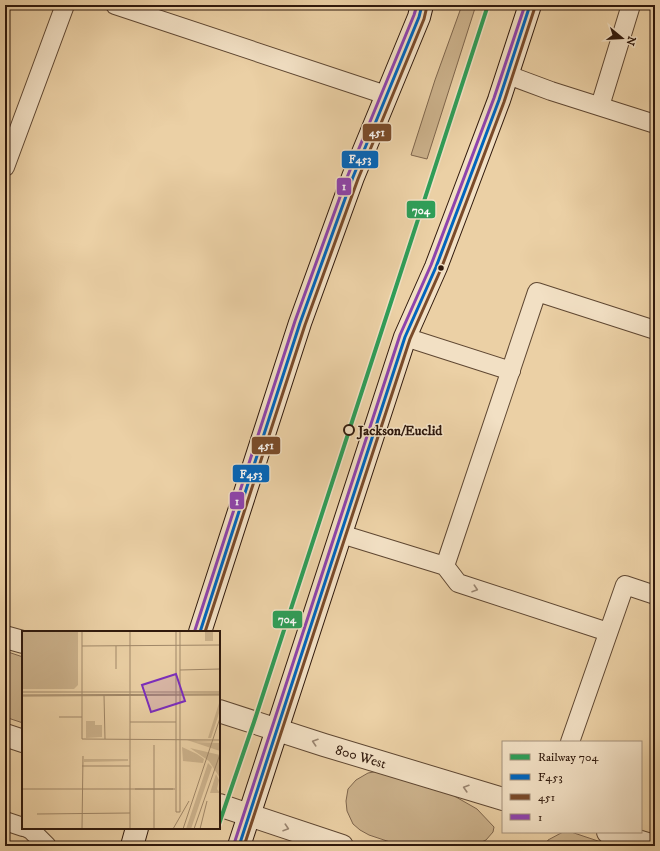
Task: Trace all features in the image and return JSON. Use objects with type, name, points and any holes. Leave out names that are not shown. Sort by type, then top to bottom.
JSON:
[{"type":"main road","points":[[200,631],[300,323],[353,177],[419,17],[422,5]]},
{"type":"main road","points":[[238,846],[405,337],[436,267],[462,201],[508,76],[530,5]]},
{"type":"main road","points":[[5,637],[22,642]]},
{"type":"main road","name":"800 West","points":[[220,711],[502,800]]},
{"type":"main road","points":[[5,735],[22,741]]},
{"type":"main road","points":[[220,805],[342,846]]},
{"type":"main road","points":[[132,846],[137,829]]},
{"type":"main road","points":[[611,833],[654,846]]},
{"type":"lane","points":[[5,167],[65,5]]},
{"type":"lane","points":[[115,5],[386,95]]},
{"type":"lane","points":[[600,106],[631,5]]},
{"type":"lane","points":[[508,76],[655,124]]},
{"type":"lane","points":[[445,566],[537,292],[655,330]]},
{"type":"lane","points":[[405,337],[510,370]]},
{"type":"lane","points":[[340,534],[445,566],[458,583],[608,632]]},
{"type":"lane","points":[[570,741],[625,585],[655,595]]},
{"type":"lane","points":[[5,821],[22,827]]},
{"type":"lane","points":[[29,829],[47,846]]},
{"type":"shaded area","points":[[462,5],[476,5],[427,159],[411,155],[435,80]]},
{"type":"shaded area","points":[[5,651],[22,657],[22,723],[5,717]]},
{"type":"shaded area","points":[[379,771],[449,793],[477,809],[494,827],[493,832],[486,840],[473,846],[402,846],[369,835],[353,824],[347,811],[346,801],[348,789],[356,780],[368,773]]},
{"type":"shaded area","points":[[561,833],[574,833],[613,846],[546,846],[548,840]]},
{"type":"rail line","name":"704","points":[[220,821],[254,722],[488,5]]},
{"type":"transit line","name":"1","points":[[195,630],[295,321],[348,175],[417,5]]},
{"type":"transit line","name":"F453","points":[[200,631],[300,323],[353,177],[419,17],[422,5]]},
{"type":"transit line","name":"1","points":[[234,844],[400,335],[431,265],[494,98],[525,5]]},
{"type":"transit line","name":"F453","points":[[239,846],[405,337],[436,267],[461,201],[499,100],[530,5]]},
{"type":"transit line","name":"451","points":[[205,631],[305,325],[358,179],[424,19],[427,6]]},
{"type":"transit line","name":"451","points":[[244,846],[410,339],[441,269],[466,203],[504,102],[535,7]]},
{"type":"place","name":"Jackson/Euclid","points":[[349,430]]}]
